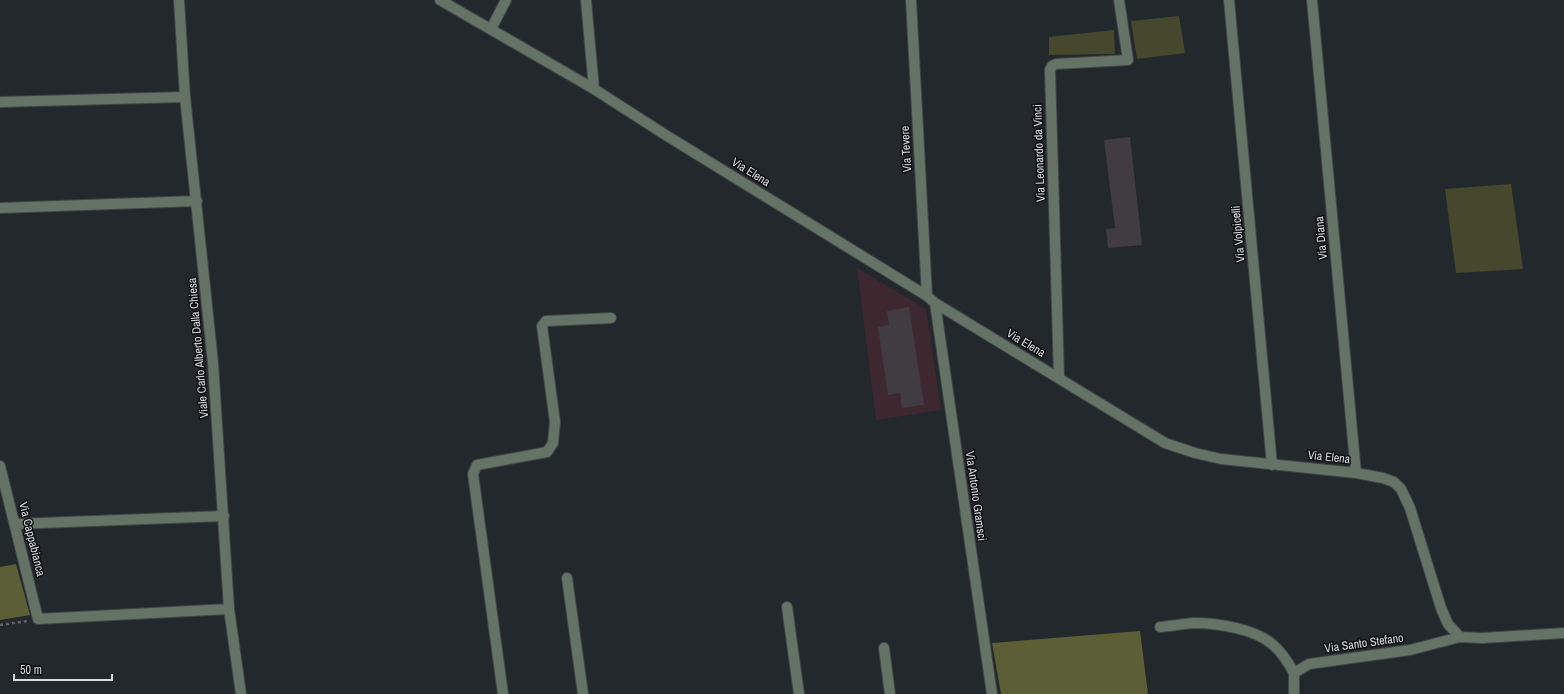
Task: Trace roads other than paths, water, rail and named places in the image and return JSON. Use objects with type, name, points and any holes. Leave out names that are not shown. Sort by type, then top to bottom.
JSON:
[{"type":"street","name":"Viale Carlo Alberto Dalla Chiesa","points":[[179,0],[185,97],[213,363],[229,608],[241,694]]},
{"type":"street","name":"Via Elena","points":[[440,0],[594,89],[664,134],[1165,443],[1195,453],[1221,459],[1356,473],[1383,478],[1394,482],[1401,489],[1410,508],[1441,608],[1448,624],[1460,637]]},
{"type":"street","points":[[491,29],[506,0]]},
{"type":"street","points":[[586,0],[594,89]]},
{"type":"street","name":"Via Tevere","points":[[912,0],[931,299]]},
{"type":"street","name":"Via Leonardo da Vinci","points":[[1059,377],[1050,70],[1052,66],[1056,64],[1128,60],[1119,0]]},
{"type":"street","name":"Via Volpicelli","points":[[1229,0],[1272,465]]},
{"type":"street","name":"Via Diana","points":[[1312,0],[1356,473]]},
{"type":"street","points":[[0,102],[185,97]]},
{"type":"street","points":[[0,208],[197,201]]},
{"type":"street","name":"Via Antonio Gramsci","points":[[931,299],[992,694]]},
{"type":"street","points":[[503,694],[473,474],[477,465],[547,452],[553,443],[555,422],[542,326],[546,321],[611,318]]},
{"type":"street","name":"Via Cappabianca","points":[[0,466],[38,619],[229,608]]},
{"type":"street","points":[[15,524],[224,516]]},
{"type":"street","points":[[566,578],[583,694]]},
{"type":"street","points":[[787,607],[799,694]]},
{"type":"street","points":[[1160,627],[1194,623],[1240,629],[1258,634],[1272,644],[1283,655],[1294,673],[1294,694]]},
{"type":"street","points":[[1460,637],[1483,638],[1564,634]]},
{"type":"street","name":"Via Santo Stefano","points":[[1294,673],[1309,664],[1410,650],[1460,637]]},
{"type":"street","points":[[884,648],[890,694]]}]
